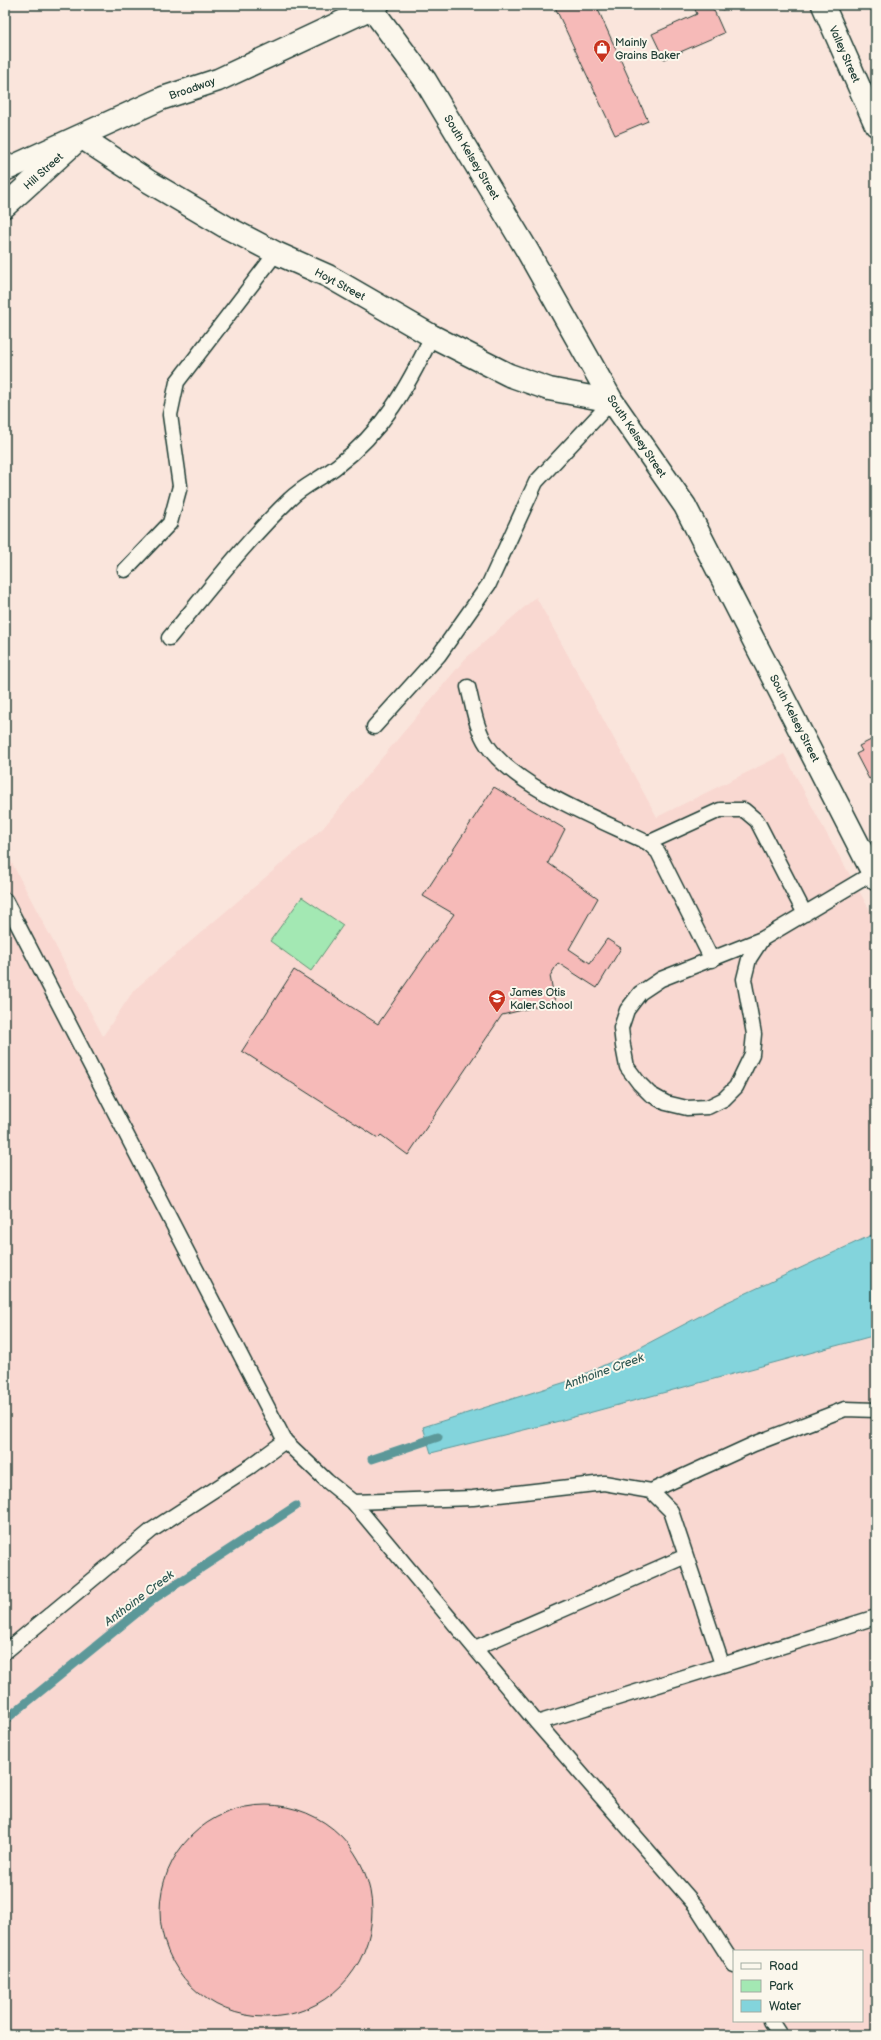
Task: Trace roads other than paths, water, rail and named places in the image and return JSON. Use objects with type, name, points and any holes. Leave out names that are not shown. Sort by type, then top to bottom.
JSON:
[{"type":"street","name":"Valley Street","points":[[823,5],[876,125]]},
{"type":"street","name":"Broadway","points":[[5,170],[81,137],[163,98],[218,80],[373,6]]},
{"type":"street","name":"South Kelsey Street","points":[[373,6],[425,80],[527,250],[612,401],[685,506],[874,876]]},
{"type":"street","name":"Hill Street","points":[[5,206],[81,137]]},
{"type":"street","name":"Hoyt Street","points":[[81,137],[148,181],[226,227],[276,253],[328,276],[432,336],[509,375],[549,389],[612,401]]},
{"type":"lane","points":[[125,570],[170,523],[180,486],[170,415],[177,382],[276,253]]},
{"type":"lane","points":[[168,638],[250,539],[286,503],[337,466],[380,426],[399,400],[432,336]]},
{"type":"lane","points":[[374,727],[439,655],[489,584],[536,482],[612,401]]},
{"type":"lane","points":[[468,687],[478,727],[486,744],[500,760],[539,789],[648,843],[658,852],[712,960]]},
{"type":"lane","points":[[648,843],[720,810],[744,810],[757,821],[805,914]]},
{"type":"lane","points":[[762,939],[749,958],[744,979],[754,1034],[752,1054],[736,1086],[724,1099],[708,1107],[687,1108],[666,1103],[650,1094],[639,1084],[627,1067],[621,1028],[627,1010],[640,993],[662,979],[762,939],[874,876]]},
{"type":"lane","points":[[5,900],[285,1441],[353,1502],[537,1723],[696,1906],[733,1963]]},
{"type":"lane","points":[[651,1491],[754,1444],[845,1409],[876,1410]]},
{"type":"lane","points":[[5,1652],[152,1530],[251,1466],[285,1441]]},
{"type":"lane","points":[[353,1502],[473,1498],[604,1482],[651,1491],[671,1511],[722,1664]]},
{"type":"lane","points":[[475,1648],[686,1556]]},
{"type":"lane","points":[[537,1723],[876,1617]]},
{"type":"lane","points":[[772,2022],[780,2035]]},
{"type":"water","points":[[876,1233],[876,1335],[548,1424],[431,1453],[423,1427],[569,1381],[624,1356],[723,1304]]},
{"type":"waterway","name":"Anthoine Creek","points":[[372,1459],[438,1437]]},
{"type":"waterway","name":"Anthoine Creek","points":[[5,1720],[155,1598],[296,1506]]},
{"type":"place","name":"Mainly Grains Baker","points":[[602,63]]},
{"type":"place","name":"James Otis Kaler School","points":[[497,1013]]}]
